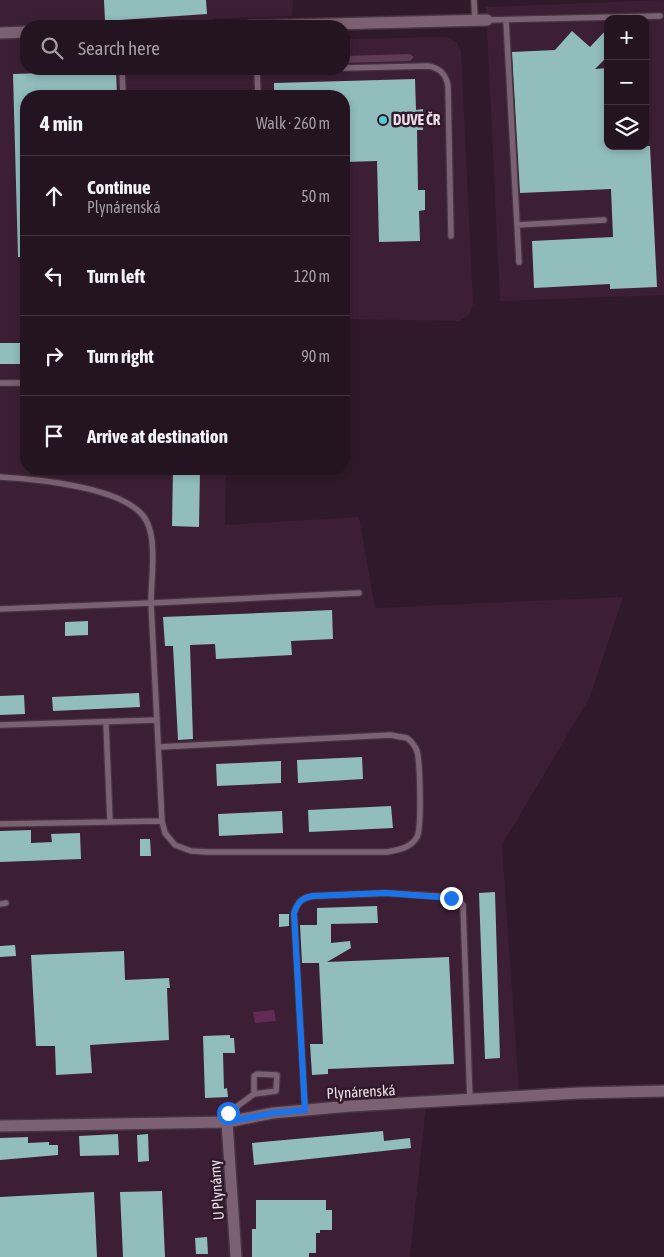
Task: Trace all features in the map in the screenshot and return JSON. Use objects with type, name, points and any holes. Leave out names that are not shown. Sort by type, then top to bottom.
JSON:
[{"type":"street","points":[[350,23],[481,20]]},
{"type":"street","points":[[0,33],[20,32]]},
{"type":"street","name":"Plynárenská","points":[[0,1126],[227,1122],[273,1113],[305,1110],[579,1093],[664,1091]]},
{"type":"street","name":"U Plynárny","points":[[227,1122],[236,1257]]},
{"type":"lane","points":[[474,0],[481,20],[660,16]]},
{"type":"lane","points":[[506,20],[520,262]]},
{"type":"lane","points":[[350,68],[428,66],[438,69],[445,76],[448,86],[451,236]]},
{"type":"lane","points":[[122,75],[123,90]]},
{"type":"lane","points":[[258,75],[258,90]]},
{"type":"lane","points":[[517,225],[604,220]]},
{"type":"lane","points":[[0,383],[20,383]]},
{"type":"lane","points":[[0,477],[74,485],[100,491],[135,509],[147,520],[152,535],[151,603],[162,821],[169,840],[182,849],[191,851],[387,852],[401,849],[411,844],[419,829],[417,750],[408,738],[390,736],[159,747]]},
{"type":"lane","points":[[0,608],[359,593]]},
{"type":"lane","points":[[0,725],[157,720]]},
{"type":"lane","points":[[106,723],[110,822]]},
{"type":"lane","points":[[0,824],[162,821]]},
{"type":"lane","points":[[305,1110],[294,913],[297,903],[304,898],[313,896],[386,893],[451,898],[459,900],[463,904],[470,1101]]},
{"type":"lane","points":[[227,1122],[228,1113],[254,1094],[276,1091],[277,1075],[257,1074],[254,1076],[254,1094]]},
{"type":"shaded area","points":[[0,0],[293,0],[292,16],[213,20],[20,20],[20,75],[350,75],[350,39],[446,37],[457,42],[461,51],[473,305],[469,315],[460,321],[350,319],[350,90],[20,90],[20,475],[226,475],[225,525],[359,517],[375,608],[623,597],[590,697],[502,845],[519,1092],[426,1106],[410,1257],[0,1257]]},
{"type":"shaded area","points":[[664,0],[664,295],[500,301],[486,7]]},
{"type":"shaded area","points":[[410,54],[414,57],[410,61],[350,63],[350,56]]},
{"type":"shaded area","points":[[274,1010],[276,1021],[255,1023],[253,1012]]},
{"type":"building","points":[[104,0],[206,0],[207,14],[105,20]]},
{"type":"building","points":[[572,31],[590,47],[604,32],[604,60],[595,69],[604,68],[604,150],[649,150],[650,146],[657,287],[610,289],[610,284],[534,288],[532,241],[613,237],[611,189],[520,193],[512,52],[555,50]]},
{"type":"building","points":[[13,74],[116,75],[117,90],[20,90],[20,257],[18,257]]},
{"type":"building","name":"DUVE ČR","points":[[415,79],[416,110],[423,109],[423,130],[417,130],[418,190],[425,190],[425,210],[419,211],[420,241],[379,242],[377,161],[350,162],[350,90],[274,90],[274,83]]},
{"type":"building","points":[[0,343],[20,343],[20,364],[0,364]]},
{"type":"building","points":[[173,475],[200,475],[199,527],[172,526]]},
{"type":"building","points":[[332,610],[333,639],[291,641],[292,655],[216,659],[215,644],[190,645],[193,739],[178,740],[173,646],[165,646],[163,617]]},
{"type":"building","points":[[88,621],[88,635],[65,636],[65,622]]},
{"type":"building","points":[[139,693],[140,707],[53,711],[52,697]]},
{"type":"building","points":[[24,695],[25,714],[0,715],[0,696]]},
{"type":"building","points":[[362,757],[363,779],[298,783],[297,760]]},
{"type":"building","points":[[281,761],[281,783],[217,786],[216,764]]},
{"type":"building","points":[[391,806],[393,828],[309,832],[308,810]]},
{"type":"building","points":[[282,811],[283,833],[219,836],[218,814]]},
{"type":"building","points":[[31,830],[31,843],[52,842],[51,834],[80,833],[81,859],[0,862],[0,831]]},
{"type":"building","points":[[140,839],[150,839],[151,856],[140,856]]},
{"type":"building","points":[[495,892],[500,1058],[485,1059],[479,893]]},
{"type":"building","points":[[377,906],[378,923],[331,924],[331,943],[350,941],[351,948],[327,962],[449,957],[454,1064],[328,1069],[328,1074],[312,1075],[310,1044],[323,1044],[319,963],[302,963],[300,925],[317,925],[317,908]]},
{"type":"building","points":[[279,914],[289,914],[289,926],[279,927]]},
{"type":"building","points":[[15,945],[16,956],[0,957],[0,946]]},
{"type":"building","points":[[124,951],[125,980],[169,978],[170,988],[167,988],[169,1040],[90,1045],[92,1073],[56,1075],[55,1046],[36,1046],[31,955]]},
{"type":"building","points":[[230,1035],[230,1038],[234,1038],[235,1053],[223,1053],[224,1089],[227,1088],[228,1097],[205,1098],[203,1036]]},
{"type":"building","points":[[383,1131],[384,1141],[410,1138],[411,1148],[254,1165],[252,1143]]},
{"type":"building","points":[[118,1134],[119,1155],[80,1156],[79,1136]]},
{"type":"building","points":[[148,1134],[149,1161],[138,1162],[137,1135]]},
{"type":"building","points":[[28,1137],[28,1143],[49,1142],[49,1145],[58,1145],[58,1155],[0,1160],[0,1138]]},
{"type":"building","points":[[162,1191],[165,1257],[123,1257],[120,1192]]},
{"type":"building","points":[[94,1192],[97,1257],[0,1257],[0,1197]]},
{"type":"building","points":[[256,1200],[326,1200],[326,1210],[332,1210],[332,1230],[320,1230],[320,1233],[316,1233],[316,1253],[309,1253],[309,1257],[252,1257],[252,1229],[256,1229]]},
{"type":"building","points":[[207,1237],[208,1254],[196,1254],[195,1238]]},
{"type":"place","name":"DUVE ČR","points":[[383,120]]},
{"type":"route","points":[[228,1113],[227,1122],[273,1113],[305,1110],[294,913],[297,903],[304,898],[313,896],[386,893],[451,898]]}]
